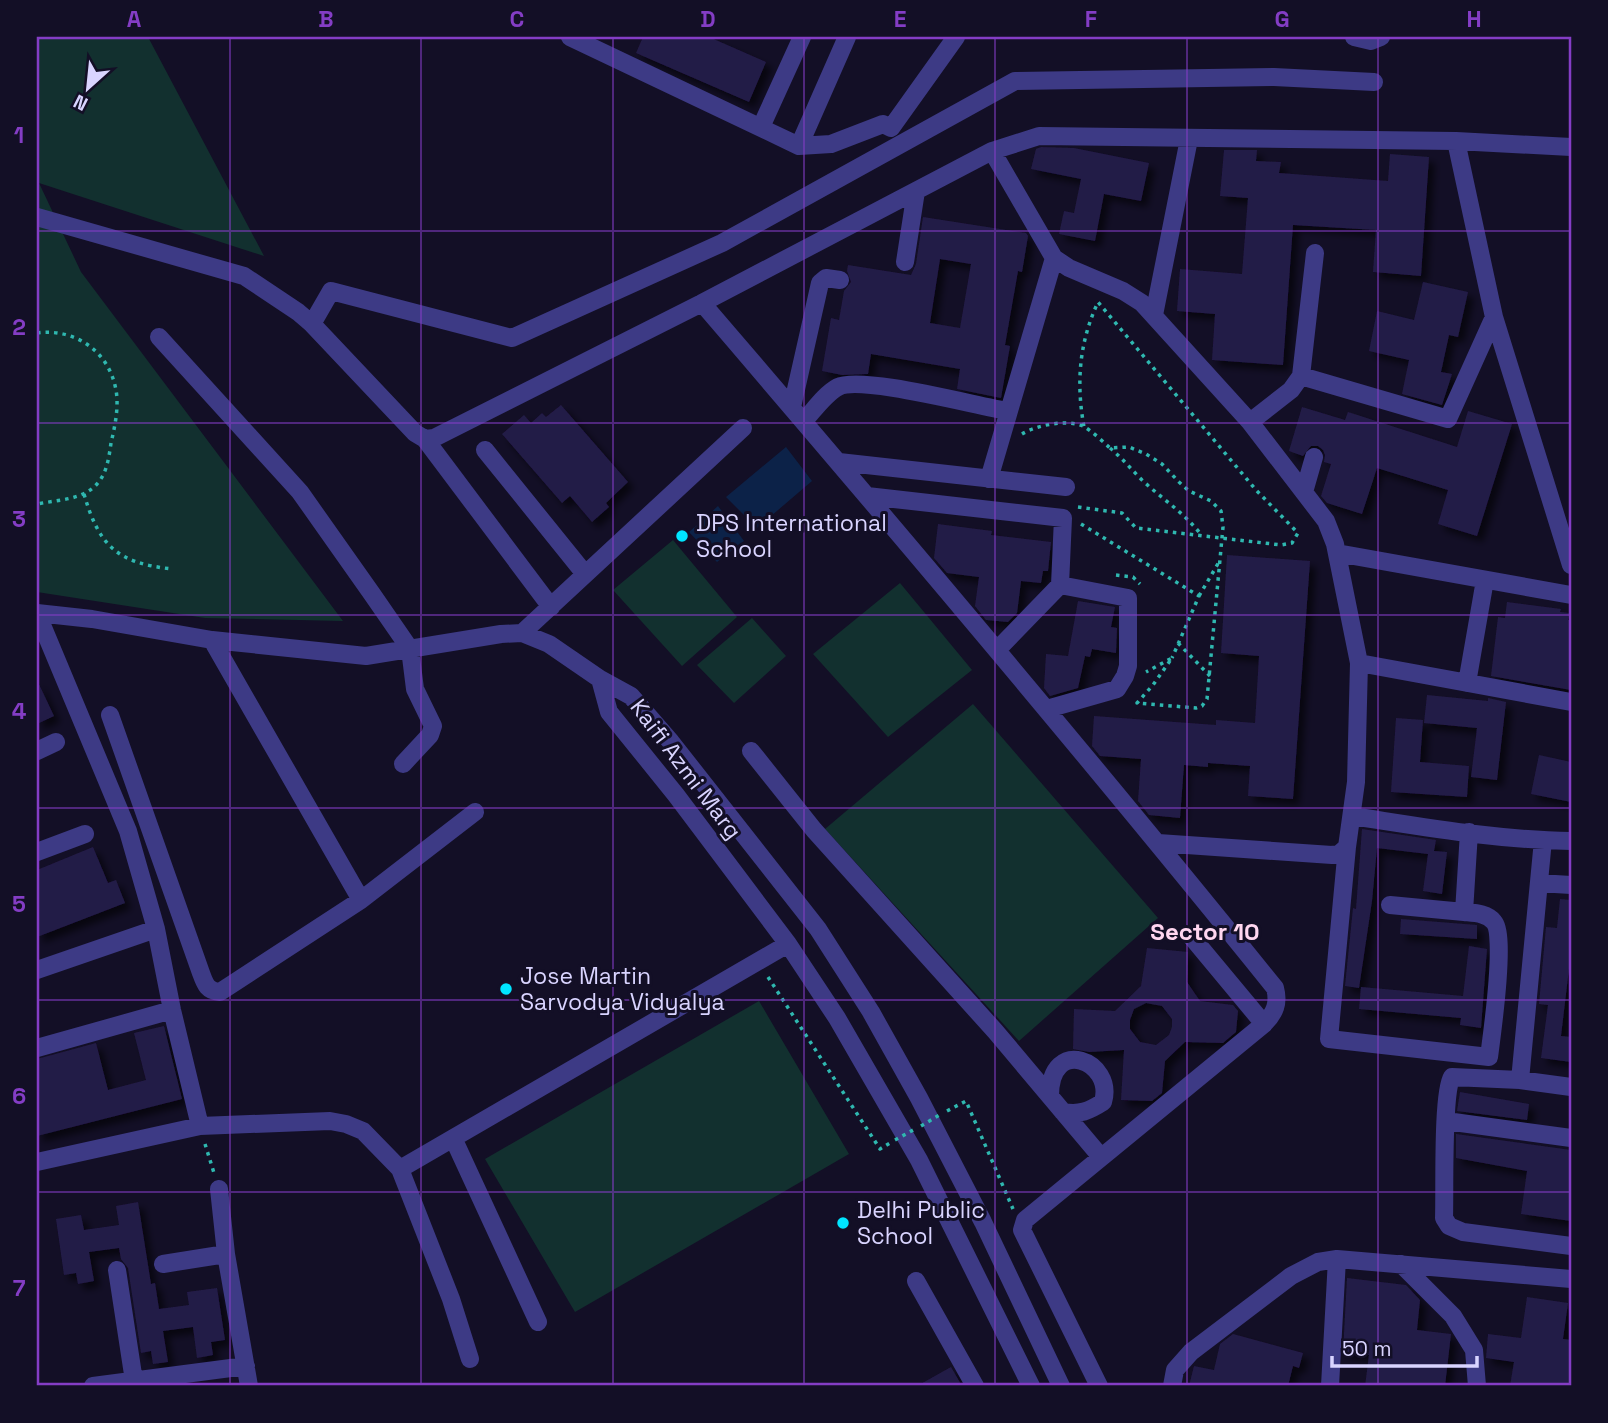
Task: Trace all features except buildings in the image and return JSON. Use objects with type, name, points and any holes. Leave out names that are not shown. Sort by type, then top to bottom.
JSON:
[{"type":"street","points":[[570,37],[799,146],[831,144],[883,124],[891,128],[956,37]]},
{"type":"street","points":[[761,127],[802,37]]},
{"type":"street","points":[[799,146],[847,37]]},
{"type":"street","points":[[1354,37],[1371,41],[1381,37]]},
{"type":"street","points":[[312,324],[331,291],[512,338],[722,243],[1015,80],[1274,77],[1374,82]]},
{"type":"street","points":[[425,439],[433,438],[702,303],[992,151],[1039,136],[1456,141],[1571,147]]},
{"type":"street","points":[[1154,315],[1189,139]]},
{"type":"street","points":[[1456,141],[1494,317],[1571,565]]},
{"type":"street","points":[[992,151],[1055,258],[1069,268],[1123,291],[1142,303],[1250,422],[1326,521],[1337,553],[1359,663],[1356,782],[1347,847],[1329,1038],[1489,1057],[1499,958],[1499,929],[1493,920],[1486,916],[1390,905]]},
{"type":"street","points":[[905,262],[916,191]]},
{"type":"street","points":[[37,217],[234,272],[298,312],[415,433],[425,439],[551,607]]},
{"type":"street","points":[[1250,422],[1292,390],[1301,376],[1315,253]]},
{"type":"street","points":[[989,479],[1055,258]]},
{"type":"street","points":[[792,407],[820,283],[827,278],[840,280]]},
{"type":"street","points":[[702,303],[1047,709],[1275,988],[1276,1009],[1264,1024],[1025,1220],[1022,1230],[1099,1386]]},
{"type":"street","points":[[1301,376],[1448,419],[1494,317]]},
{"type":"street","points":[[159,337],[300,492],[410,649],[415,689],[433,726],[430,735],[403,764]]},
{"type":"street","points":[[804,421],[831,392],[848,384],[897,388],[1008,411]]},
{"type":"street","points":[[522,633],[743,428]]},
{"type":"street","points":[[485,450],[585,574]]},
{"type":"street","points":[[1304,492],[1314,457]]},
{"type":"street","points":[[839,462],[1066,488]]},
{"type":"street","points":[[1015,482],[1015,513]]},
{"type":"street","points":[[867,496],[1063,518],[1059,585],[997,650]]},
{"type":"street","points":[[1337,553],[1571,595]]},
{"type":"street","points":[[1467,683],[1485,580]]},
{"type":"street","points":[[1047,709],[1117,689],[1128,666],[1128,598],[1059,585]]},
{"type":"street","points":[[200,1126],[156,929],[128,831],[37,613],[92,619],[212,640],[366,656],[500,634],[522,633],[549,644],[600,679],[631,696],[818,929],[871,1012],[919,1098],[983,1222],[1061,1386]]},
{"type":"street","points":[[212,640],[361,900]]},
{"type":"street","points":[[1359,663],[1571,702]]},
{"type":"street","name":"Kaifi Azmi Marg","points":[[600,679],[609,712],[788,944],[837,1018],[919,1160],[1031,1386]]},
{"type":"street","points":[[110,715],[205,985],[212,991],[220,992],[361,900],[475,812]]},
{"type":"street","points":[[37,751],[56,742]]},
{"type":"street","points":[[751,751],[814,830],[995,1031],[1101,1157]]},
{"type":"street","points":[[1352,816],[1469,832],[1571,841]]},
{"type":"street","points":[[1464,912],[1469,832]]},
{"type":"street","points":[[37,852],[85,834]]},
{"type":"street","points":[[1520,1080],[1543,840]]},
{"type":"street","points":[[1158,843],[1332,855],[1339,854],[1347,847]]},
{"type":"street","points":[[1539,883],[1571,885]]},
{"type":"street","points":[[37,970],[156,929]]},
{"type":"street","points":[[1190,935],[1264,1024]]},
{"type":"street","points":[[400,1169],[788,944]]},
{"type":"street","points":[[37,1048],[172,1010]]},
{"type":"street","points":[[1050,1096],[1050,1080],[1055,1069],[1066,1061],[1080,1060],[1094,1068],[1103,1080],[1106,1091],[1103,1102],[1090,1111],[1076,1114],[1063,1112]]},
{"type":"street","points":[[1571,1087],[1520,1080],[1452,1077],[1448,1085],[1444,1218],[1450,1226],[1463,1233],[1571,1246]]},
{"type":"street","points":[[37,1162],[200,1126],[330,1121],[363,1132],[400,1169],[451,1299],[470,1359]]},
{"type":"street","points":[[1446,1121],[1571,1138]]},
{"type":"street","points":[[454,1140],[538,1322]]},
{"type":"street","points":[[219,1189],[226,1254],[250,1386]]},
{"type":"street","points":[[163,1264],[226,1254]]},
{"type":"street","points":[[1330,1386],[1337,1259]]},
{"type":"street","points":[[1172,1386],[1175,1370],[1191,1352],[1291,1276],[1318,1262],[1337,1259],[1571,1279]]},
{"type":"street","points":[[1401,1264],[1453,1317],[1474,1350],[1477,1386]]},
{"type":"street","points":[[117,1270],[134,1381]]},
{"type":"street","points":[[916,1281],[975,1386]]},
{"type":"street","points":[[93,1386],[246,1366]]},
{"type":"path","points":[[1077,506],[1122,513],[1136,528],[1281,545],[1292,543],[1298,533],[1256,490],[1098,302],[1087,326],[1079,381],[1084,427]]},
{"type":"path","points":[[37,333],[63,333],[87,343],[102,358],[112,375],[117,409],[108,461],[96,485],[84,494],[37,504]]},
{"type":"path","points":[[1014,441],[1024,432],[1038,428],[1073,424],[1084,427],[1123,458],[1140,479],[1192,522],[1202,536]]},
{"type":"path","points":[[1110,448],[1129,447],[1162,464],[1189,491],[1211,502],[1221,511],[1223,527],[1210,676],[1207,699],[1202,706],[1196,708],[1137,703],[1172,658],[1199,596],[1220,560]]},
{"type":"path","points":[[1066,488],[1074,490],[1079,525],[1199,596]]},
{"type":"path","points":[[84,494],[100,537],[126,558],[144,566],[172,569]]},
{"type":"path","points":[[1114,575],[1138,580],[1141,593]]},
{"type":"path","points":[[1178,643],[1210,676]]},
{"type":"path","points":[[1138,675],[1172,658]]},
{"type":"path","points":[[758,962],[880,1149],[915,1129]]},
{"type":"path","points":[[921,1126],[966,1101],[1022,1230]]},
{"type":"path","points":[[200,1126],[219,1189]]},
{"type":"green space","points":[[37,37],[148,37],[264,256],[39,183],[81,272],[343,621],[205,618],[37,592]]},
{"type":"green space","points":[[673,540],[737,617],[682,666],[613,590]]},
{"type":"green space","points":[[900,583],[972,670],[888,737],[813,654]]},
{"type":"green space","points":[[752,618],[786,656],[734,703],[697,665]]},
{"type":"green space","points":[[973,704],[1158,918],[1019,1041],[825,829]]},
{"type":"green space","points":[[759,1001],[849,1154],[575,1312],[485,1159]]},
{"type":"water","points":[[786,447],[812,481],[757,528],[726,497]]},
{"type":"water","points":[[718,506],[744,541],[717,562],[689,532]]},
{"type":"place","name":"DPS International School","points":[[682,536]]},
{"type":"place","name":"Jose Martin Sarvodya Vidyalya","points":[[506,989]]},
{"type":"place","name":"Delhi Public School","points":[[843,1223]]},
{"type":"district","name":"Sector 10","points":[[1205,931]]}]
